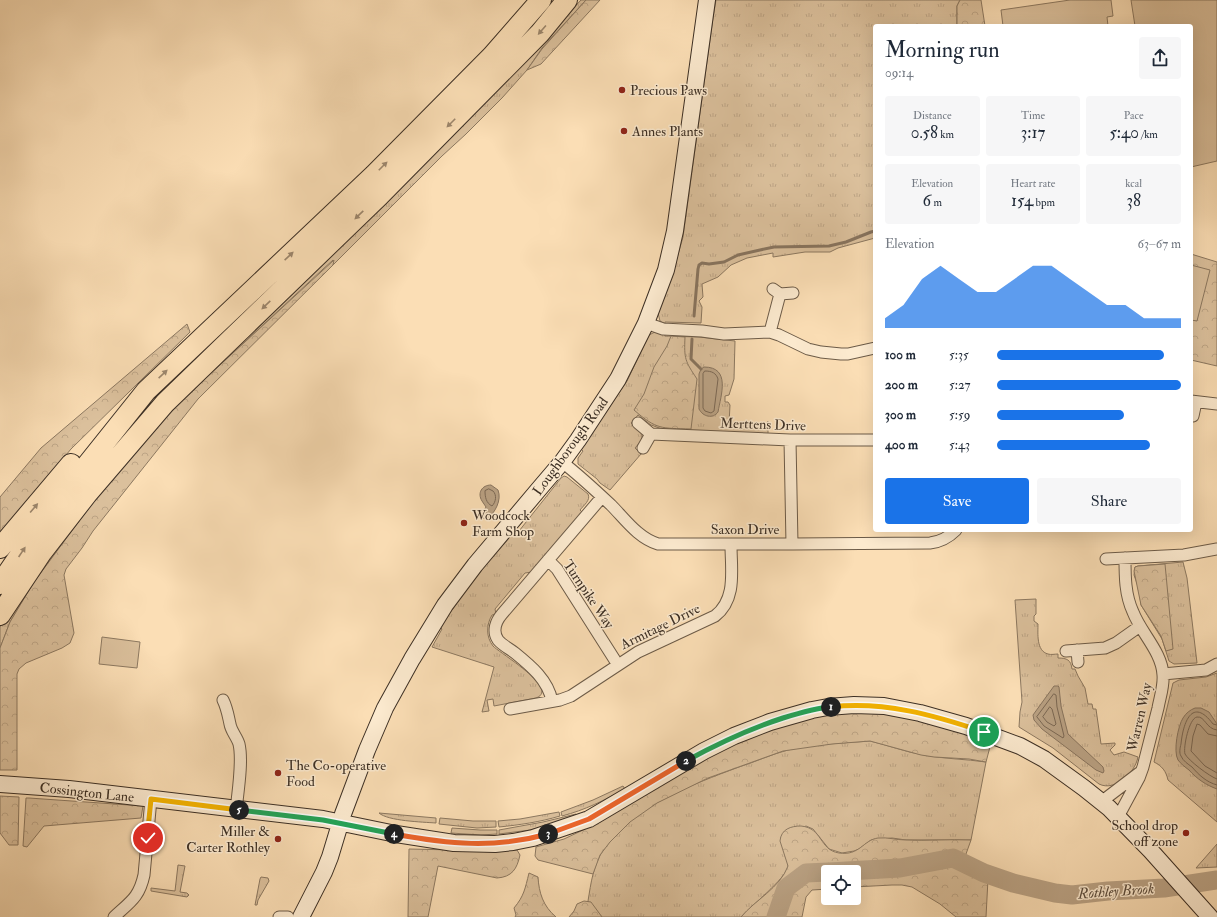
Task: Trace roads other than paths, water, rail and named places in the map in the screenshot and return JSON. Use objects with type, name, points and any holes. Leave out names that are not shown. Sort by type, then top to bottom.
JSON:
[{"type":"highway","points":[[0,548],[80,454],[374,175],[492,56],[541,0]]},
{"type":"highway","points":[[0,616],[42,552],[87,494],[165,404],[380,195],[540,33],[567,0]]},
{"type":"highway","points":[[0,584],[74,481],[146,390]]},
{"type":"street","name":"Loughborough Road","points":[[302,917],[328,862],[356,777],[374,732],[398,683],[420,645],[445,605],[475,565],[562,462],[578,440],[618,379],[646,323],[666,270],[675,231],[707,0]]},
{"type":"street","points":[[770,332],[776,291],[793,293]]},
{"type":"street","points":[[646,323],[663,329],[724,334],[770,332],[808,349],[845,355],[873,348]]},
{"type":"street","points":[[1193,416],[1193,401],[1217,404]]},
{"type":"street","points":[[638,423],[651,434],[643,448]]},
{"type":"street","name":"Merttens Drive","points":[[651,434],[790,440],[873,440]]},
{"type":"street","points":[[790,440],[792,544]]},
{"type":"street","name":"Saxon Drive","points":[[562,462],[592,487],[642,536],[653,542],[662,544],[731,545],[930,543],[946,538],[954,532]]},
{"type":"street","points":[[552,701],[545,682],[530,666],[499,641],[495,630],[496,625],[499,617],[602,497]]},
{"type":"street","name":"Armitage Drive","points":[[510,709],[571,696],[638,652],[710,619],[721,611],[728,601],[731,592],[731,545]]},
{"type":"street","points":[[1106,559],[1184,555],[1217,549]]},
{"type":"street","name":"Warren Way","points":[[1118,817],[1142,770],[1162,688],[1163,674],[1161,665],[1153,647],[1133,613],[1128,598],[1125,558]]},
{"type":"street","name":"Turnpike Way","points":[[548,560],[557,569],[618,665]]},
{"type":"street","points":[[1078,662],[1072,651],[1100,649],[1109,646],[1140,626]]},
{"type":"street","points":[[1163,674],[1206,670],[1217,664]]},
{"type":"street","points":[[224,700],[231,727],[239,744],[240,770],[236,810]]},
{"type":"street","name":"Cossington Lane","points":[[0,784],[70,789],[316,819],[426,839],[466,844],[495,844],[533,838],[589,819],[683,763],[734,736],[770,722],[828,707],[854,705],[884,706],[920,713],[966,726],[1012,743],[1033,753],[1058,768],[1118,817],[1151,851],[1210,917]]},
{"type":"street","name":"Warren Way","points":[[1101,802],[1142,770]]},
{"type":"street","points":[[114,917],[134,899],[142,886],[151,799]]},
{"type":"street","points":[[279,917],[288,917]]},
{"type":"water","points":[[704,367],[712,368],[718,372],[721,377],[722,390],[718,412],[713,416],[703,414],[699,409],[699,374],[701,369]]},
{"type":"water","points":[[491,485],[498,490],[499,498],[495,510],[487,519],[483,518],[482,516],[486,507],[482,502],[480,492],[485,486]]},
{"type":"water","points":[[1054,686],[1059,687],[1061,706],[1068,734],[1103,767],[1103,773],[1096,770],[1042,729],[1034,720],[1033,715]]},
{"type":"water","points":[[1195,708],[1201,708],[1209,712],[1217,724],[1217,789],[1198,779],[1178,760],[1176,751],[1178,732],[1181,722],[1187,713]]},
{"type":"waterway","points":[[694,316],[698,269],[699,265],[702,263],[709,264],[724,262],[738,255],[774,247],[829,246],[846,242],[873,232]]},
{"type":"waterway","points":[[692,339],[691,359],[701,369]]},
{"type":"waterway","name":"Rothley Brook","points":[[861,870],[900,868],[953,858],[984,873],[1013,883],[1055,893],[1072,895],[1108,891],[1164,888],[1217,880]]},
{"type":"waterway","name":"Rothley Brook","points":[[776,917],[786,888],[806,873],[821,872]]},
{"type":"place","name":"Precious Paws","points":[[622,90]]},
{"type":"place","name":"Annes Plants","points":[[624,131]]},
{"type":"place","name":"Woodcock Farm Shop","points":[[464,523]]},
{"type":"place","name":"The Co-operative Food","points":[[278,773]]},
{"type":"place","name":"School drop off zone","points":[[1186,833]]},
{"type":"place","name":"Miller & Carter Rothley","points":[[278,839]]}]
